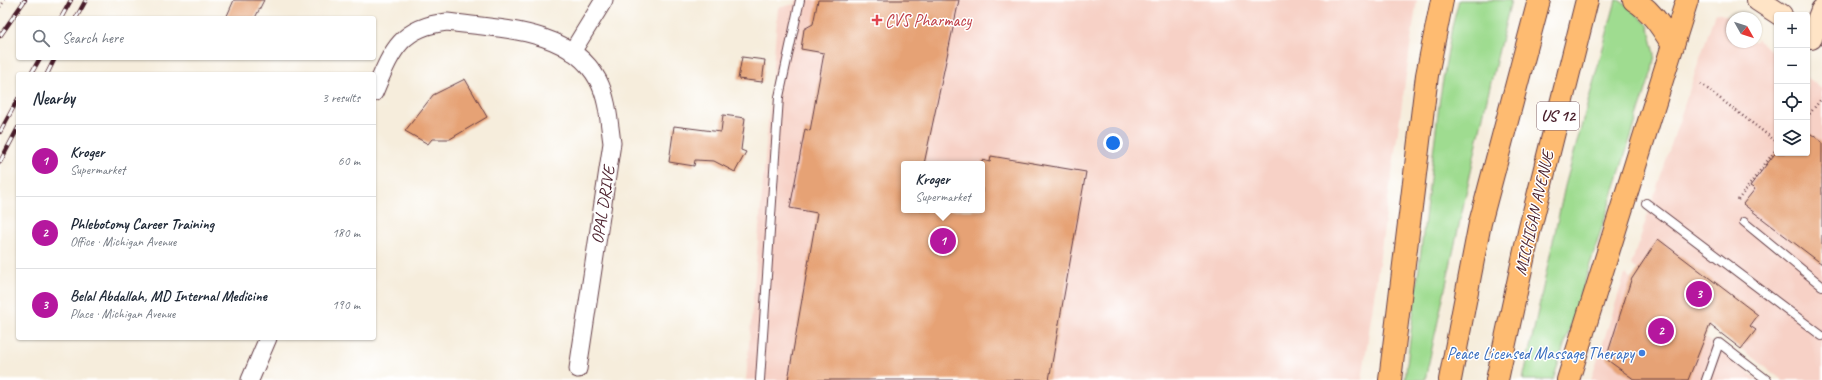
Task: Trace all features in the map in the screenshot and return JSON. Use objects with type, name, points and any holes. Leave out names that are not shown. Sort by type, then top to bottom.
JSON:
[{"type":"main road","points":[[1390,380],[1427,75],[1442,0]]},
{"type":"main road","name":"US 12","points":[[1450,380],[1480,223],[1539,0]]},
{"type":"main road","name":"MICHIGAN AVENUE","points":[[1497,380],[1529,232],[1587,0]]},
{"type":"main road","points":[[1568,380],[1687,0]]},
{"type":"main road","points":[[1758,0],[1776,12]]},
{"type":"main road","points":[[1640,4],[1661,26],[1673,45]]},
{"type":"main road","points":[[1813,39],[1822,10]]},
{"type":"street","points":[[572,52],[604,0]]},
{"type":"street","name":"OPAL DRIVE","points":[[376,88],[388,60],[397,45],[408,35],[421,28],[435,23],[448,22],[538,35],[556,42],[572,52],[586,65],[598,80],[607,108],[612,143],[578,369]]},
{"type":"street","points":[[250,380],[267,340]]},
{"type":"lane","points":[[760,380],[779,96],[800,0]]},
{"type":"lane","points":[[1646,203],[1822,336]]},
{"type":"lane","points":[[1744,222],[1822,286]]},
{"type":"lane","points":[[1706,380],[1719,343],[1767,380]]},
{"type":"path","points":[[0,7],[5,0]]},
{"type":"path","points":[[1701,84],[1774,140]]},
{"type":"path","points":[[1810,113],[1822,98]]},
{"type":"path","points":[[1738,200],[1774,152]]},
{"type":"shaded area","points":[[796,0],[1417,0],[1362,380],[746,380],[778,8],[795,4]]},
{"type":"shaded area","points":[[1715,13],[1725,15],[1726,48],[1762,48],[1762,44],[1774,53],[1774,156],[1810,156],[1810,79],[1822,89],[1822,380],[1782,380],[1631,265]]},
{"type":"shaded area","points":[[1625,274],[1758,380],[1591,380]]},
{"type":"green space","points":[[1459,0],[1511,0],[1485,107],[1425,380],[1405,380],[1440,97],[1452,27]]},
{"type":"green space","points":[[1616,0],[1619,0],[1629,7],[1648,25],[1655,54],[1652,71],[1553,380],[1523,380],[1565,186]]},
{"type":"building","points":[[234,0],[264,0],[256,16],[227,16]]},
{"type":"building","points":[[818,0],[959,0],[925,161],[901,161],[901,213],[985,213],[985,161],[982,160],[990,162],[991,156],[1086,172],[1049,380],[788,380],[817,213],[790,208],[805,129],[810,131],[824,53],[801,49],[804,29],[813,24]]},
{"type":"building","points":[[742,57],[765,60],[762,82],[738,79]]},
{"type":"building","points":[[465,79],[487,117],[450,139],[432,139],[428,144],[405,131],[433,95]]},
{"type":"building","points":[[723,115],[745,118],[741,150],[746,152],[735,172],[714,161],[695,160],[694,166],[669,162],[674,126],[721,132]]},
{"type":"building","points":[[1810,133],[1822,142],[1822,264],[1743,204],[1755,189],[1750,186],[1774,155],[1810,156]]},
{"type":"building","points":[[1658,239],[1758,315],[1750,326],[1756,330],[1741,349],[1710,325],[1688,380],[1635,380],[1606,359],[1631,280]]},
{"type":"railway","points":[[0,36],[25,0]]},
{"type":"railway","points":[[62,16],[71,0]]},
{"type":"railway","points":[[77,16],[86,0]]},
{"type":"railway","points":[[32,72],[39,60]]},
{"type":"railway","points":[[48,72],[54,60]]},
{"type":"railway","points":[[0,132],[16,103]]},
{"type":"railway","points":[[0,162],[16,132]]},
{"type":"place","name":"CVS Pharmacy","points":[[877,20]]},
{"type":"place","name":"Kroger","points":[[943,241]]},
{"type":"place","name":"Belal Abdallah, MD Internal Medicine","points":[[1699,294]]},
{"type":"place","name":"Phlebotomy Career Training","points":[[1661,331]]},
{"type":"place","name":"Peace Licensed Massage Therapy","points":[[1642,353]]}]
